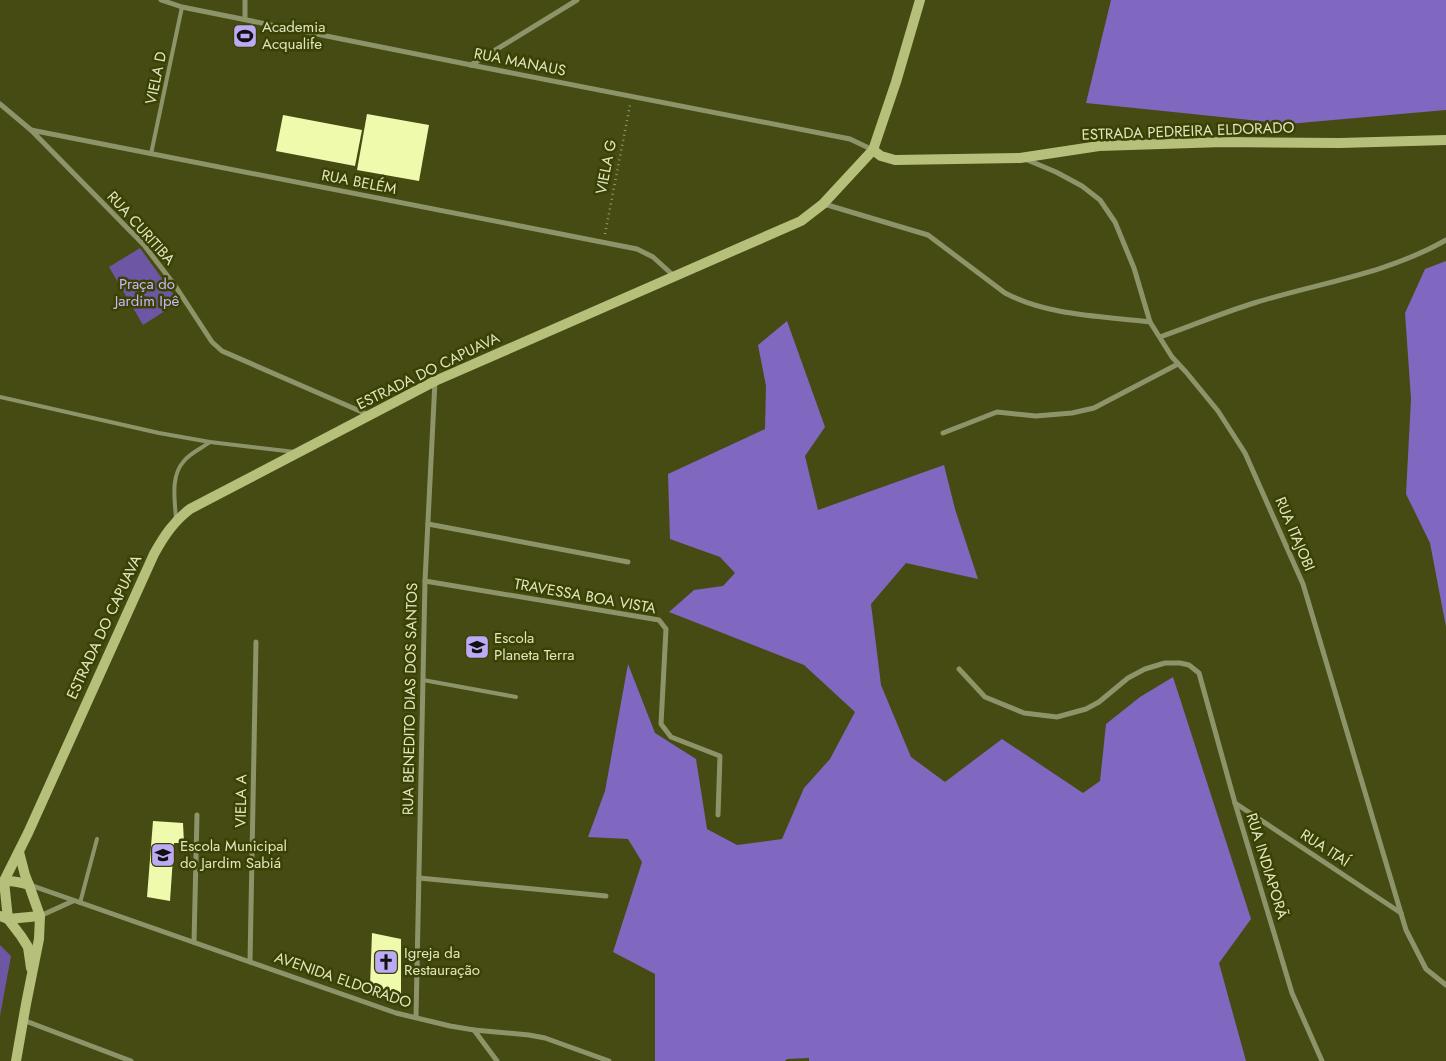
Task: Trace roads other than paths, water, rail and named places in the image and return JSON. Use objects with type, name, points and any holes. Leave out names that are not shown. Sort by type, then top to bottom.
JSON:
[{"type":"street","name":"RUA MANAUS","points":[[160,0],[182,7],[850,139],[873,150]]},
{"type":"street","points":[[245,0],[245,19]]},
{"type":"street","points":[[472,65],[576,0]]},
{"type":"street","name":"ESTRADA DO CAPUAVA","points":[[2,882],[19,852],[154,554],[168,530],[176,522],[190,509],[435,381],[800,221],[823,204],[873,150],[896,82],[917,1]]},
{"type":"street","name":"RUA CURITIBA","points":[[0,104],[31,130],[144,245],[176,287],[212,342],[222,351],[369,415]]},
{"type":"street","name":"RUA BELÉM","points":[[31,130],[644,252],[653,257],[674,276]]},
{"type":"street","name":"ESTRADA PEDREIRA ELDORADO","points":[[873,150],[881,156],[895,160],[1020,158],[1099,146],[1223,142],[1340,143],[1446,140]]},
{"type":"street","name":"RUA ITAJOBI","points":[[1020,158],[1065,177],[1082,186],[1100,200],[1115,222],[1134,268],[1150,322],[1172,357],[1218,410],[1245,453],[1303,584],[1406,930],[1426,969],[1446,985]]},
{"type":"street","points":[[823,204],[928,235],[1017,300],[1058,311],[1150,322]]},
{"type":"street","points":[[1160,337],[1253,303],[1394,265],[1429,250],[1446,240]]},
{"type":"street","points":[[943,433],[997,412],[1036,416],[1072,413],[1094,408],[1178,364]]},
{"type":"street","name":"RUA BENEDITO DIAS DOS SANTOS","points":[[416,1017],[425,581],[435,381]]},
{"type":"street","points":[[428,524],[628,562]]},
{"type":"street","name":"TRAVESSA BOA VISTA","points":[[425,581],[660,620],[666,629],[661,724],[671,738],[720,756],[718,815]]},
{"type":"street","name":"VIELA A","points":[[250,962],[256,642]]},
{"type":"street","name":"RUA INDIAPORÃ","points":[[959,669],[985,697],[1024,713],[1057,717],[1086,709],[1099,702],[1128,678],[1145,669],[1165,663],[1180,663],[1189,665],[1199,673],[1235,803],[1292,993],[1322,1061]]},
{"type":"street","name":"RUA ITAÍ","points":[[1235,803],[1402,914]]},
{"type":"street","points":[[194,942],[197,815]]},
{"type":"street","points":[[16,1061],[39,938],[40,916],[19,852]]},
{"type":"street","points":[[419,878],[606,896]]},
{"type":"street","points":[[29,885],[15,881],[2,882],[4,918],[28,947],[32,975]]},
{"type":"street","name":"AVENIDA ELDORADO","points":[[29,885],[396,1013],[474,1030],[545,1038],[609,1061]]},
{"type":"street","points":[[4,918],[40,916],[73,900]]},
{"type":"street","points":[[24,1020],[131,1061]]},
{"type":"street","points":[[474,1030],[496,1061]]},
{"type":"lane","name":"VIELA D","points":[[151,154],[182,7]]},
{"type":"lane","points":[[0,397],[159,433],[210,442],[298,452]]},
{"type":"lane","points":[[176,522],[174,489],[179,469],[184,460],[210,442]]},
{"type":"lane","points":[[423,680],[516,697]]},
{"type":"lane","points":[[80,903],[97,839]]},
{"type":"place","name":"Academia Acqualife","points":[[245,36]]},
{"type":"place","name":"Escola Planeta Terra","points":[[477,647]]},
{"type":"place","name":"Escola Municipal do Jardim Sabiá","points":[[163,855]]},
{"type":"place","name":"Igreja da Restauração","points":[[386,962]]},
{"type":"park label","name":"Praça do Jardim Ipê","points":[[147,292]]}]
